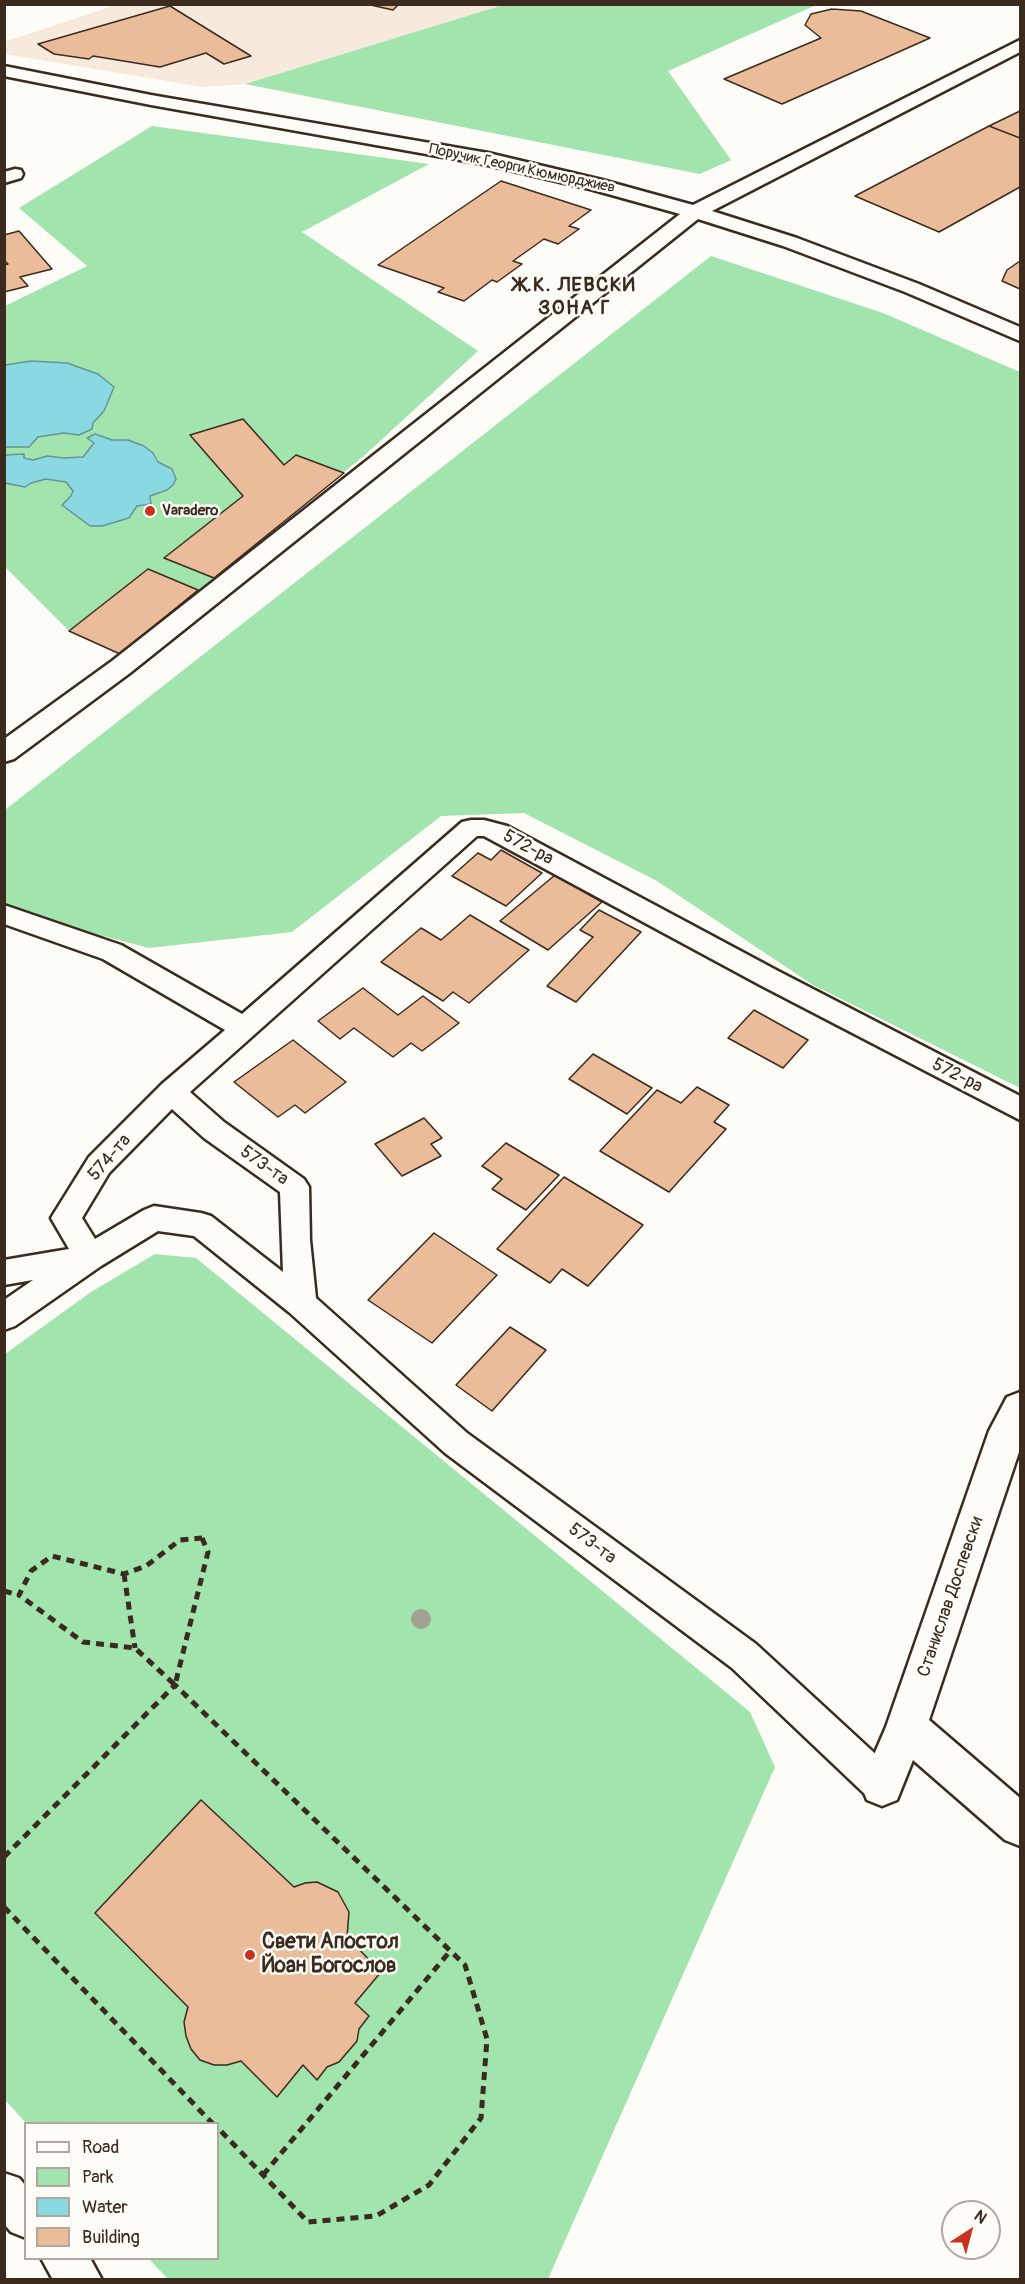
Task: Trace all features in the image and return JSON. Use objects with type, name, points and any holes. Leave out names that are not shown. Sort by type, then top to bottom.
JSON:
[{"type":"street","points":[[4,753],[121,667],[694,212],[1020,45]]},
{"type":"street","name":"Поручик Георги Кюмюрджиев","points":[[4,71],[163,102],[488,159],[595,184],[790,242],[912,288],[1020,335]]},
{"type":"street","name":"Станислав Доспевски","points":[[882,1785],[906,1727],[1008,1431],[1020,1408]]},
{"type":"street","points":[[906,1727],[1020,1825]]},
{"type":"lane","name":"572-ра","points":[[244,1028],[471,828],[484,828],[498,832],[769,978],[1020,1109]]},
{"type":"lane","points":[[4,914],[112,952],[244,1028]]},
{"type":"lane","name":"574-та","points":[[90,1257],[66,1218],[99,1165],[172,1092],[244,1028]]},
{"type":"lane","name":"573-та","points":[[172,1092],[214,1130],[294,1186],[294,1240],[301,1304]]},
{"type":"lane","name":"573-та","points":[[90,1257],[154,1218],[201,1225],[301,1304],[456,1443],[744,1656],[882,1785]]},
{"type":"lane","points":[[4,1273],[90,1257]]},
{"type":"lane","points":[[4,1317],[90,1257]]},
{"type":"lane","points":[[4,2193],[24,2215]]},
{"type":"lane","points":[[63,2260],[81,2280]]},
{"type":"path","points":[[4,1857],[175,1685],[208,1552],[202,1538],[180,1540],[146,1566],[124,1574],[52,1556],[31,1571],[19,1595]]},
{"type":"path","points":[[124,1574],[135,1648]]},
{"type":"path","points":[[4,1591],[19,1595],[83,1642],[135,1648],[465,1965],[487,2039],[481,2118],[429,2185],[376,2216],[309,2222],[219,2129]]},
{"type":"path","points":[[4,1907],[211,2122]]},
{"type":"path","points":[[263,2175],[450,1950]]},
{"type":"shaded area","points":[[116,5],[503,5],[245,84],[202,87],[5,54],[4,42]]},
{"type":"green space","points":[[503,5],[816,5],[668,71],[731,160],[700,174],[245,84]]},
{"type":"green space","points":[[152,126],[429,164],[302,232],[478,351],[365,455],[120,654],[69,631],[5,567],[5,306],[87,266],[19,208]]},
{"type":"green space","points":[[711,256],[883,313],[1020,372],[1020,1088],[813,985],[657,881],[524,813],[441,816],[292,932],[149,948],[5,910],[5,810]]},
{"type":"green space","points":[[155,1254],[196,1258],[750,1712],[775,1767],[548,2279],[168,2279],[150,2260],[219,2260],[219,2122],[25,2122],[5,2100],[5,1354],[91,1292]]},
{"type":"water","points":[[31,361],[67,363],[98,374],[114,387],[104,411],[93,423],[92,429],[79,435],[64,433],[38,437],[29,447],[5,447],[5,365]]},
{"type":"water","points":[[95,434],[112,440],[128,440],[144,446],[153,453],[158,462],[172,469],[176,479],[173,485],[167,490],[150,496],[151,504],[137,506],[129,518],[102,526],[90,526],[62,505],[73,491],[66,482],[46,479],[25,487],[5,483],[5,455],[24,454],[24,458],[33,460],[47,456],[83,457],[94,443],[87,438]]},
{"type":"building","points":[[366,4],[399,4],[393,10]]},
{"type":"building","points":[[170,6],[251,56],[224,64],[206,53],[160,67],[93,56],[89,59],[54,54],[38,44]]},
{"type":"building","points":[[832,9],[861,11],[930,38],[782,104],[724,79],[821,38],[805,25],[811,14]]},
{"type":"building","points":[[1020,111],[1020,138],[989,126]]},
{"type":"building","points":[[989,126],[1020,138],[1020,187],[939,232],[855,196]]},
{"type":"building","points":[[501,181],[591,210],[569,226],[579,229],[558,244],[544,239],[513,261],[522,264],[497,282],[492,280],[464,301],[438,292],[444,288],[378,265]]},
{"type":"building","points":[[19,231],[52,269],[20,277],[28,286],[4,292],[4,265],[8,264],[4,260],[4,235]]},
{"type":"building","points":[[1020,261],[1020,289],[1002,281],[1007,270]]},
{"type":"building","points":[[243,419],[284,465],[296,455],[344,473],[214,578],[164,558],[243,496],[190,435]]},
{"type":"building","points":[[148,569],[198,590],[120,654],[69,631]]},
{"type":"building","points":[[501,850],[542,873],[506,906],[452,876],[478,853],[491,860]]},
{"type":"building","points":[[555,875],[602,902],[548,950],[500,921]]},
{"type":"building","points":[[599,910],[641,932],[576,1002],[547,986],[593,937],[580,930]]},
{"type":"building","points":[[470,915],[529,950],[469,1003],[453,992],[443,1001],[381,962],[421,928],[441,940]]},
{"type":"building","points":[[363,988],[398,1015],[423,996],[459,1023],[422,1051],[411,1043],[393,1057],[354,1028],[340,1039],[318,1021]]},
{"type":"building","points":[[754,1010],[808,1040],[783,1068],[728,1038]]},
{"type":"building","points":[[293,1040],[346,1082],[305,1113],[295,1105],[278,1117],[234,1082]]},
{"type":"building","points":[[593,1054],[652,1088],[627,1114],[569,1079]]},
{"type":"building","points":[[697,1087],[729,1105],[714,1122],[726,1129],[669,1192],[600,1151],[657,1090],[681,1103]]},
{"type":"building","points":[[424,1118],[442,1138],[431,1144],[441,1156],[402,1176],[375,1144]]},
{"type":"building","points":[[506,1143],[559,1175],[526,1210],[492,1189],[502,1179],[482,1166]]},
{"type":"building","points":[[564,1177],[643,1225],[588,1286],[562,1269],[550,1283],[497,1249]]},
{"type":"building","points":[[434,1233],[497,1275],[432,1343],[368,1300]]},
{"type":"building","points":[[510,1327],[546,1350],[492,1411],[456,1385]]},
{"type":"building","name":"Свети Апостол Йоан Богослов","points":[[201,1800],[294,1887],[317,1882],[338,1892],[349,1912],[347,1937],[381,1972],[355,2003],[369,2016],[359,2029],[357,2041],[339,2062],[327,2067],[317,2080],[303,2065],[277,2097],[241,2061],[227,2065],[214,2065],[200,2060],[191,2049],[186,2036],[184,2022],[188,2007],[95,1913]]},
{"type":"place","name":"Varadero","points":[[150,511]]},
{"type":"place","name":"Свети Апостол Йоан Богослов","points":[[250,1955]]},
{"type":"district","name":"Ж.К. ЛЕВСКИ ЗОНА Г","points":[[575,298]]}]
